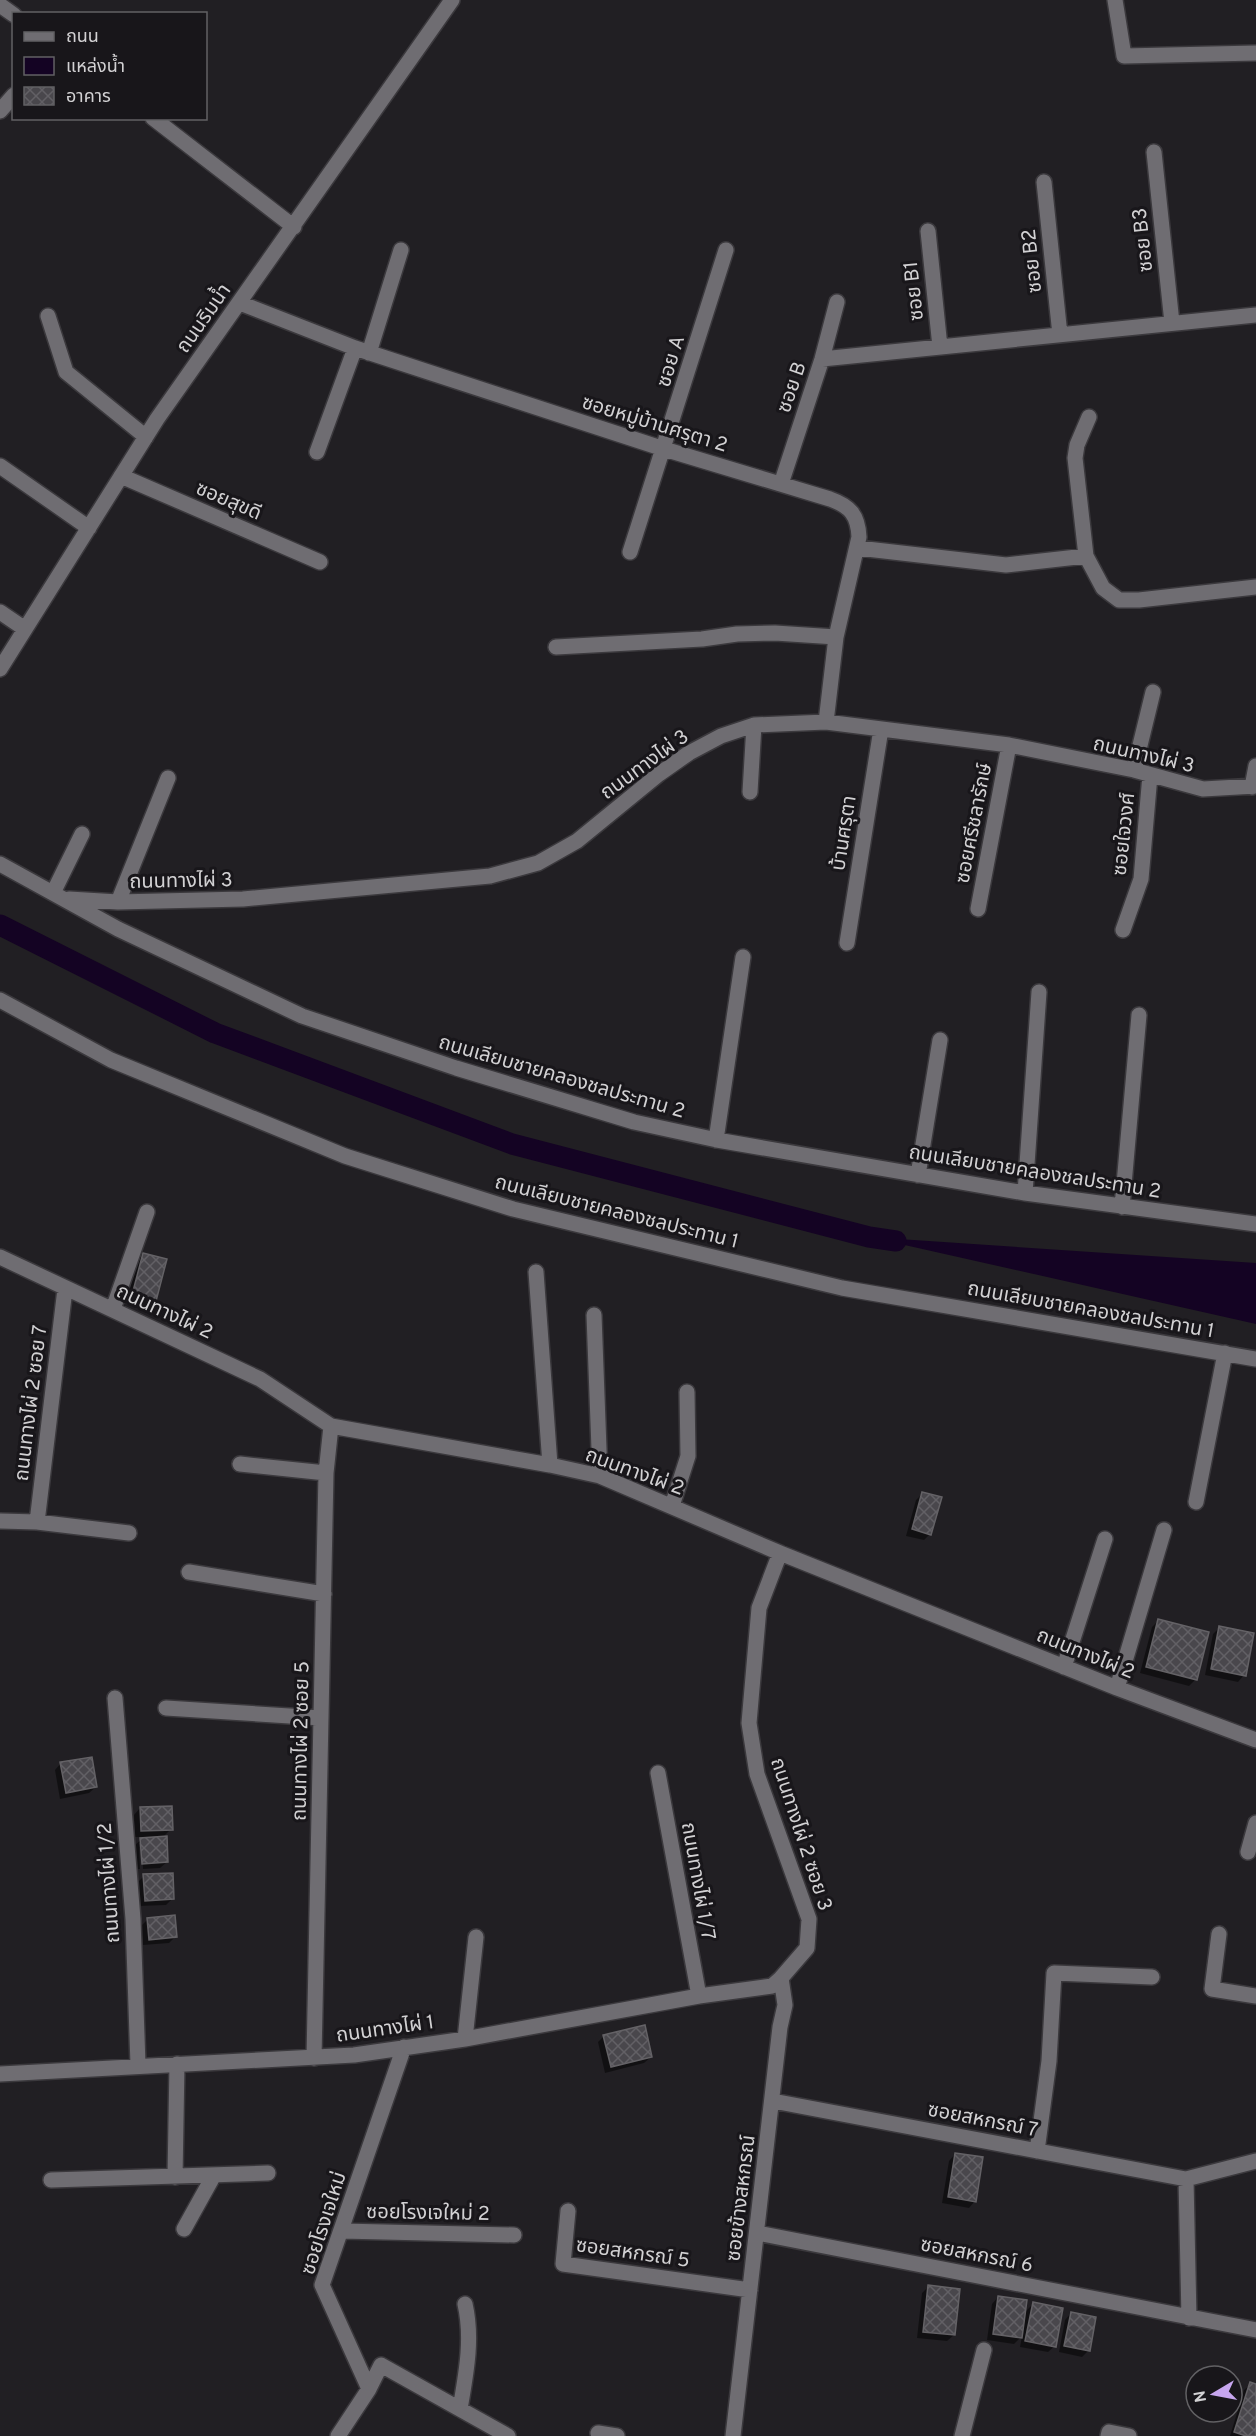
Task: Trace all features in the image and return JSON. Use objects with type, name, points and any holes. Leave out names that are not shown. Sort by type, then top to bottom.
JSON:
[{"type":"street","name":"ถนนริมน้ำ","points":[[0,669],[146,437],[452,0]]},
{"type":"street","points":[[1115,0],[1124,56],[1256,53]]},
{"type":"street","points":[[0,111],[12,97]]},
{"type":"street","points":[[156,120],[294,227]]},
{"type":"street","name":"ซอย B3","points":[[1154,152],[1172,324]]},
{"type":"street","name":"ซอย B2","points":[[1044,182],[1059,335]]},
{"type":"street","name":"ซอย B1","points":[[928,231],[940,347]]},
{"type":"street","points":[[317,452],[362,350],[401,250]]},
{"type":"street","name":"ซอย A","points":[[630,552],[726,250]]},
{"type":"street","name":"ซอย B","points":[[781,484],[822,359],[837,302]]},
{"type":"street","name":"ซอยหมู่บ้านศรุตา 2","points":[[240,303],[362,350],[849,507],[859,525],[858,548],[836,637],[826,722]]},
{"type":"street","points":[[822,359],[1256,315]]},
{"type":"street","points":[[48,316],[66,372],[146,437]]},
{"type":"street","points":[[1089,417],[1077,445],[1075,458],[1086,556],[1103,588],[1119,600],[1139,600],[1256,587]]},
{"type":"street","points":[[0,466],[89,528]]},
{"type":"street","name":"ซอยสุขดี","points":[[122,476],[320,562]]},
{"type":"street","points":[[858,548],[1006,565],[1086,556]]},
{"type":"street","points":[[0,612],[25,629]]},
{"type":"street","points":[[556,647],[702,639],[737,634],[775,633],[836,637]]},
{"type":"street","points":[[1134,771],[1153,692]]},
{"type":"street","name":"ถนนทางไผ่ 3","points":[[58,896],[118,902],[243,899],[490,876],[538,864],[578,841],[659,774],[689,753],[721,736],[754,725],[826,722],[1009,745],[1134,771],[1203,789],[1254,786]]},
{"type":"street","points":[[750,792],[754,725]]},
{"type":"street","name":"บ้านศรุตา","points":[[847,943],[881,729]]},
{"type":"street","name":"ซอยศรีชลารักษ์","points":[[978,909],[1009,745]]},
{"type":"street","points":[[1254,786],[1256,766]]},
{"type":"street","name":"ซอยใจวงศ์","points":[[1123,930],[1141,879],[1150,775]]},
{"type":"street","points":[[118,902],[168,778]]},
{"type":"street","points":[[58,896],[82,834]]},
{"type":"street","name":"ถนนเลียบชายคลองชลประทาน 2","points":[[0,864],[118,929],[302,1016],[456,1068],[623,1119],[716,1140],[1025,1193],[1256,1224]]},
{"type":"street","points":[[716,1140],[743,957]]},
{"type":"street","points":[[1025,1193],[1039,992]]},
{"type":"street","name":"ถนนเลียบชายคลองชลประทาน 1","points":[[0,1000],[111,1060],[281,1130],[345,1156],[513,1209],[842,1288],[1256,1359]]},
{"type":"street","points":[[1122,1207],[1140,1015]]},
{"type":"street","points":[[918,1175],[940,1040]]},
{"type":"street","points":[[113,1309],[147,1212]]},
{"type":"street","name":"ถนนทางไผ่ 2","points":[[0,1257],[260,1379],[332,1425],[600,1476],[780,1553],[1117,1688],[1256,1740]]},
{"type":"street","points":[[536,1272],[550,1465]]},
{"type":"street","name":"ถนนทางไผ่ 2 ซอย 7","points":[[37,1522],[64,1289]]},
{"type":"street","points":[[594,1315],[600,1476]]},
{"type":"street","points":[[1196,1502],[1226,1353]]},
{"type":"street","points":[[672,1506],[687,1456],[687,1392]]},
{"type":"street","name":"ถนนทางไผ่ 2 ซอย 5","points":[[314,2058],[326,1473],[332,1425]]},
{"type":"street","points":[[240,1464],[326,1473]]},
{"type":"street","points":[[0,1521],[37,1522],[129,1533]]},
{"type":"street","points":[[1117,1688],[1164,1530]]},
{"type":"street","points":[[1064,1667],[1105,1539]]},
{"type":"street","name":"ถนนทางไผ่ 2 ซอย 3","points":[[777,1982],[807,1948],[809,1919],[757,1774],[749,1723],[759,1608],[780,1553]]},
{"type":"street","points":[[189,1572],[324,1594]]},
{"type":"street","name":"ถนนทางไผ่ 1/2","points":[[115,1698],[133,1919],[138,2065]]},
{"type":"street","points":[[166,1708],[321,1718]]},
{"type":"street","name":"ถนนทางไผ่ 1/7","points":[[658,1773],[699,1996]]},
{"type":"street","points":[[1248,1852],[1256,1823]]},
{"type":"street","points":[[1219,1934],[1212,1989],[1256,1996]]},
{"type":"street","points":[[465,2039],[476,1937]]},
{"type":"street","points":[[1037,2151],[1049,2061],[1054,1973],[1152,1977]]},
{"type":"street","name":"ถนนทางไผ่ 1","points":[[0,2074],[138,2065],[314,2058],[404,2048],[777,1982]]},
{"type":"street","name":"ซอยข้างสหกรณ์","points":[[733,2436],[785,2006],[777,1982]]},
{"type":"street","name":"ซอยโรงเจใหม่","points":[[369,2389],[322,2285],[404,2048]]},
{"type":"street","points":[[175,2176],[177,2064]]},
{"type":"street","name":"ซอยสหกรณ์ 7","points":[[773,2102],[1186,2179]]},
{"type":"street","points":[[1190,2318],[1186,2179],[1256,2161]]},
{"type":"street","points":[[51,2180],[268,2173]]},
{"type":"street","points":[[184,2229],[214,2175]]},
{"type":"street","name":"ซอยสหกรณ์ 5","points":[[568,2211],[563,2264],[750,2289]]},
{"type":"street","name":"ซอยโรงเจใหม่ 2","points":[[342,2231],[514,2235]]},
{"type":"street","name":"ซอยสหกรณ์ 6","points":[[757,2234],[1256,2330]]},
{"type":"street","points":[[460,2409],[469,2348],[469,2322],[465,2304]]},
{"type":"street","points":[[962,2436],[984,2350]]},
{"type":"street","points":[[338,2436],[369,2389],[381,2365],[508,2436]]},
{"type":"street","points":[[598,2433],[616,2436]]},
{"type":"street","points":[[1108,2434],[1129,2436]]},
{"type":"water","points":[[869,1237],[1256,1263],[1256,1324]]},
{"type":"building","points":[[143,1253],[167,1259],[156,1301],[132,1295]]},
{"type":"building","points":[[922,1492],[942,1497],[931,1535],[912,1529]]},
{"type":"building","points":[[1158,1619],[1209,1632],[1197,1680],[1146,1667]]},
{"type":"building","points":[[1219,1626],[1254,1633],[1246,1676],[1211,1669]]},
{"type":"building","points":[[92,1757],[97,1787],[66,1793],[60,1762]]},
{"type":"building","points":[[172,1806],[173,1830],[141,1831],[140,1807]]},
{"type":"building","points":[[167,1836],[168,1862],[142,1864],[140,1838]]},
{"type":"building","points":[[173,1873],[174,1899],[145,1901],[143,1874]]},
{"type":"building","points":[[175,1915],[177,1937],[149,1940],[147,1918]]},
{"type":"building","points":[[645,2025],[652,2057],[611,2067],[603,2035]]},
{"type":"building","points":[[955,2153],[983,2157],[976,2202],[948,2197]]},
{"type":"building","points":[[928,2285],[960,2289],[955,2335],[923,2332]]},
{"type":"building","points":[[998,2296],[1027,2300],[1022,2338],[993,2334]]},
{"type":"building","points":[[1033,2302],[1063,2308],[1056,2347],[1025,2341]]},
{"type":"building","points":[[1071,2312],[1096,2317],[1090,2351],[1064,2346]]},
{"type":"building","points":[[1250,2382],[1256,2384],[1256,2436],[1234,2432],[1237,2424],[1244,2424],[1244,2401]]},
{"type":"waterway","points":[[0,925],[215,1033],[512,1144],[869,1237],[896,1241]]}]
